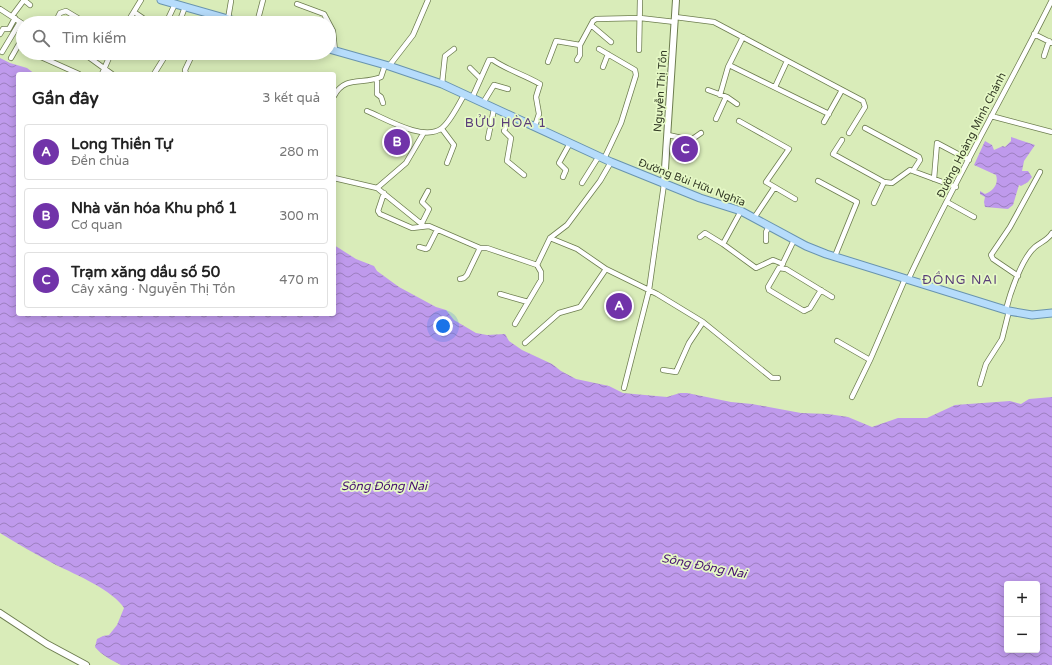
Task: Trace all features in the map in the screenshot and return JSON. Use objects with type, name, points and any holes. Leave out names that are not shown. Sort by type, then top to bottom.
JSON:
[{"type":"main road","points":[[161,0],[218,16]]},
{"type":"main road","name":"Đường Bùi Hữu Nghĩa","points":[[336,51],[387,65],[442,84],[605,159],[664,184],[741,211],[794,240],[834,256],[1007,310],[1032,315],[1052,313]]},
{"type":"street","points":[[0,34],[3,29],[9,29],[24,0],[30,5]]},
{"type":"street","points":[[131,16],[141,0]]},
{"type":"street","points":[[258,16],[263,0]]},
{"type":"street","points":[[336,93],[339,88],[345,84],[377,79],[381,76],[387,65],[413,35],[428,0]]},
{"type":"street","points":[[639,50],[640,0]]},
{"type":"street","name":"Nguyễn Thị Tồn","points":[[664,184],[676,0]]},
{"type":"street","name":"Đường Hoàng Minh Chánh","points":[[852,397],[906,279],[934,223],[956,187],[990,116],[1034,34],[1050,10],[1052,0]]},
{"type":"street","points":[[228,16],[231,1]]},
{"type":"street","points":[[170,16],[175,4]]},
{"type":"street","points":[[297,4],[326,16]]},
{"type":"street","points":[[182,16],[185,7]]},
{"type":"street","points":[[0,9],[14,17]]},
{"type":"street","points":[[58,16],[60,13],[66,11],[74,16]]},
{"type":"street","points":[[134,12],[140,16]]},
{"type":"street","points":[[577,60],[580,54],[580,45],[591,24],[594,20],[599,18],[675,19],[714,22],[863,101],[865,106],[849,133]]},
{"type":"street","points":[[591,24],[611,42]]},
{"type":"street","points":[[2,52],[16,32]]},
{"type":"street","points":[[1034,34],[1051,42],[1044,56]]},
{"type":"street","points":[[720,95],[729,65],[743,37]]},
{"type":"street","points":[[548,62],[557,40],[580,45]]},
{"type":"street","points":[[442,84],[445,56],[454,48]]},
{"type":"street","points":[[11,58],[16,49]]},
{"type":"street","points":[[537,265],[550,238],[567,225],[600,181],[605,159],[621,124],[636,75],[635,70],[599,49]]},
{"type":"street","points":[[603,67],[608,54]]},
{"type":"street","points":[[472,98],[490,59],[502,67],[514,70],[540,83],[536,97],[539,116],[535,126]]},
{"type":"street","points":[[48,60],[75,72]]},
{"type":"street","points":[[94,60],[110,72]]},
{"type":"street","points":[[103,72],[108,60]]},
{"type":"street","points":[[155,72],[163,60]]},
{"type":"street","points":[[186,72],[190,60]]},
{"type":"street","points":[[775,87],[787,61]]},
{"type":"street","points":[[729,65],[829,114]]},
{"type":"street","points":[[470,68],[480,78]]},
{"type":"street","points":[[377,79],[377,94],[383,103]]},
{"type":"street","points":[[483,103],[494,85],[508,88]]},
{"type":"street","points":[[708,90],[726,97],[738,104]]},
{"type":"street","points":[[824,122],[842,90]]},
{"type":"street","points":[[367,111],[423,134],[442,129],[464,95]]},
{"type":"street","points":[[716,119],[726,97]]},
{"type":"street","points":[[488,138],[494,109]]},
{"type":"street","points":[[510,116],[504,131],[511,138],[507,162],[524,175]]},
{"type":"street","points":[[990,116],[1051,131]]},
{"type":"street","points":[[739,121],[789,149],[766,182],[795,199]]},
{"type":"street","points":[[865,128],[919,157],[920,160],[913,171]]},
{"type":"street","points":[[442,129],[454,146],[447,163]]},
{"type":"street","points":[[668,135],[691,140],[701,133]]},
{"type":"street","points":[[377,188],[406,163],[423,134]]},
{"type":"street","points":[[842,140],[834,154],[884,182],[892,183],[908,171],[913,171],[956,187]]},
{"type":"street","points":[[563,178],[566,170],[559,163],[570,143]]},
{"type":"street","points":[[934,179],[937,143],[969,160]]},
{"type":"street","points":[[582,183],[605,159]]},
{"type":"street","points":[[1018,276],[993,260],[991,255],[1010,227],[1040,172]]},
{"type":"street","points":[[336,178],[377,188],[423,224],[480,248],[487,248],[537,265],[541,272],[541,280],[515,324]]},
{"type":"street","points":[[818,181],[857,202],[834,256]]},
{"type":"street","points":[[874,203],[884,182]]},
{"type":"street","points":[[624,388],[649,290],[664,184]]},
{"type":"street","points":[[754,218],[774,188]]},
{"type":"street","points":[[423,224],[428,209],[422,202],[428,191]]},
{"type":"street","points":[[384,193],[377,209],[380,214],[412,228],[423,224]]},
{"type":"street","points":[[947,202],[974,217]]},
{"type":"street","points":[[723,244],[741,211]]},
{"type":"street","points":[[766,241],[766,232],[769,226]]},
{"type":"street","points":[[419,247],[426,249],[428,248],[437,230]]},
{"type":"street","points":[[700,237],[705,233],[756,268],[773,260],[832,297]]},
{"type":"street","points":[[980,384],[986,364],[1002,339],[1011,288],[1035,247],[1042,243],[1052,233]]},
{"type":"street","points":[[550,238],[577,249],[606,269],[649,290],[703,322],[758,368],[772,378],[778,378]]},
{"type":"street","points":[[794,240],[782,266],[768,287],[769,290],[804,311],[810,308],[821,290]]},
{"type":"street","points":[[460,279],[464,278],[466,275],[480,248]]},
{"type":"street","points":[[525,343],[559,313],[580,307],[606,269]]},
{"type":"street","points":[[500,294],[528,302]]},
{"type":"street","points":[[664,370],[676,372],[689,343],[703,322]]},
{"type":"street","points":[[837,342],[870,360]]},
{"type":"street","points":[[0,612],[73,662],[86,665]]},
{"type":"water","name":"Sông Đồng Nai","points":[[0,58],[10,63],[27,68],[32,72],[16,72],[16,316],[336,316],[336,246],[356,259],[374,266],[377,271],[399,287],[436,307],[446,310],[454,320],[476,333],[487,335],[505,334],[509,341],[522,350],[552,364],[576,379],[609,386],[623,393],[667,397],[680,393],[687,393],[731,402],[752,404],[801,413],[828,414],[848,417],[872,427],[898,418],[927,418],[955,405],[1010,401],[1021,404],[1029,399],[1052,397],[1052,665],[121,665],[103,655],[95,647],[97,639],[109,635],[117,625],[124,608],[112,595],[103,589],[0,533]]},
{"type":"water","points":[[1011,137],[1035,145],[1024,161],[1022,171],[1028,171],[1032,177],[1028,182],[1021,186],[1019,185],[1013,205],[1008,209],[985,207],[985,197],[980,194],[980,191],[985,194],[991,191],[996,184],[997,178],[996,175],[974,165],[985,141],[992,145],[994,150],[1003,146],[1005,147],[1011,141]]},
{"type":"place","name":"Nhà văn hóa Khu phố 1","points":[[397,142]]},
{"type":"place","name":"Trạm xăng dầu số 50","points":[[685,149]]},
{"type":"place","name":"Long Thiền Tự","points":[[619,306]]},
{"type":"district","name":"BỬU HÒA 1","points":[[506,122]]},
{"type":"district","name":"ĐỒNG NAI","points":[[960,279]]}]
